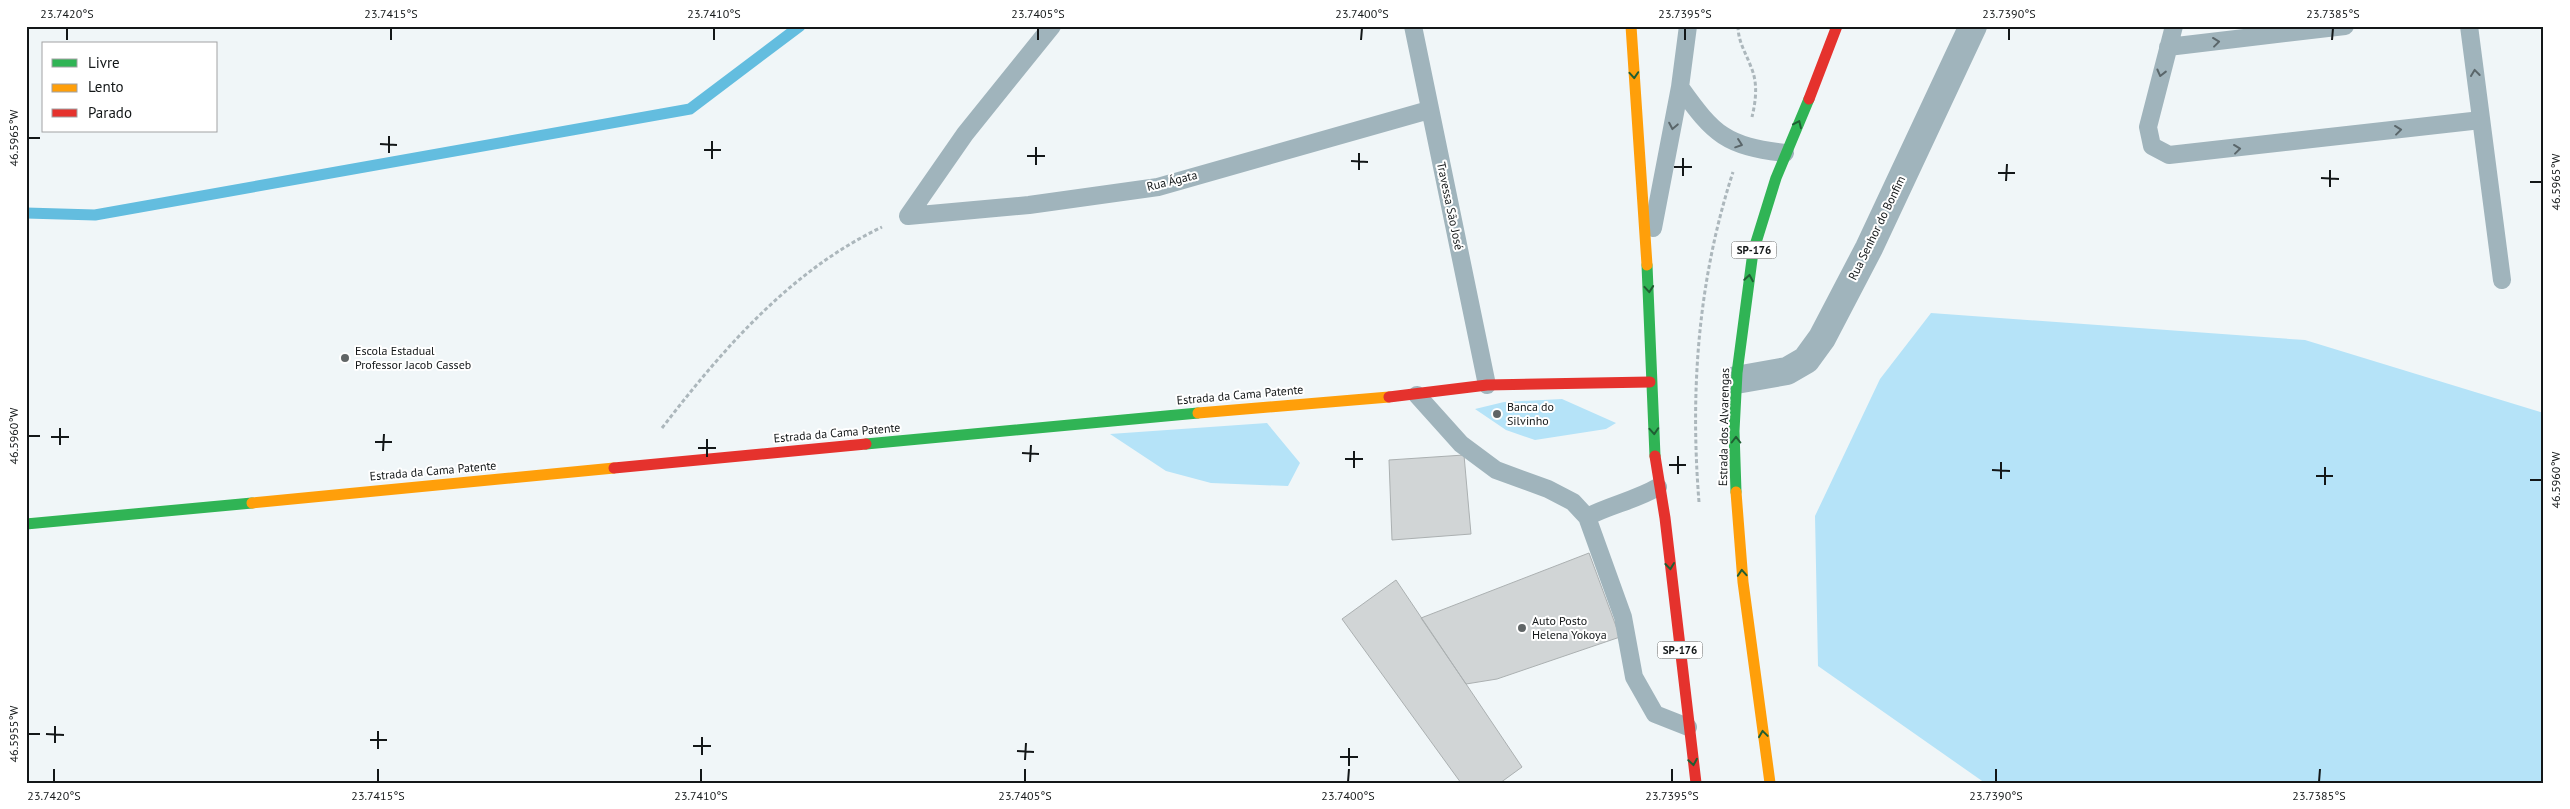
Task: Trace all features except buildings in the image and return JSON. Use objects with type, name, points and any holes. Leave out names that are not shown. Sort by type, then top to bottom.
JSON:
[{"type":"street","name":"SP-176","points":[[1631,26],[1647,256],[1650,382],[1658,487],[1665,518],[1696,783]]},
{"type":"street","name":"Estrada dos Alvarengas","points":[[1770,783],[1743,582],[1736,489],[1736,380],[1758,230],[1785,153],[1810,99],[1837,26]]},
{"type":"street","name":"Rua Senhor do Bonfim","points":[[1736,380],[1787,371],[1806,360],[1822,338],[1869,248],[1973,26]]},
{"type":"street","name":"Estrada da Cama Patente","points":[[26,524],[1351,398],[1417,395],[1488,385],[1650,382]]},
{"type":"lane","points":[[908,216],[965,134],[1052,26]]},
{"type":"lane","name":"Travessa São José","points":[[1413,26],[1488,385]]},
{"type":"lane","points":[[1647,256],[1680,87],[1688,26]]},
{"type":"lane","points":[[2174,26],[2148,127],[2152,146],[2168,155],[2481,120]]},
{"type":"lane","points":[[2168,48],[2345,26]]},
{"type":"lane","points":[[2469,26],[2502,280]]},
{"type":"lane","points":[[1680,87],[1708,125],[1730,141],[1742,146],[1785,153]]},
{"type":"lane","name":"Rua Ágata","points":[[908,216],[1029,205],[1158,186],[1430,110]]},
{"type":"lane","points":[[1417,395],[1461,444],[1496,470],[1548,489],[1574,502],[1587,517],[1623,617],[1634,678],[1655,714],[1688,727]]},
{"type":"lane","points":[[1587,517],[1607,507],[1643,496],[1658,487]]},
{"type":"path","points":[[1738,26],[1741,46],[1752,68],[1757,90],[1742,146]]},
{"type":"path","points":[[636,466],[706,372],[766,308],[822,261],[850,243],[908,216]]},
{"type":"shaded area","points":[[1931,313],[2305,340],[2544,413],[2544,783],[1985,783],[1818,666],[1815,516],[1880,379]]},
{"type":"shaded area","points":[[1562,399],[1616,423],[1606,429],[1535,440],[1506,430],[1475,409],[1504,402]]},
{"type":"shaded area","points":[[1267,423],[1300,463],[1288,486],[1211,483],[1166,471],[1110,434]]},
{"type":"waterway","points":[[26,213],[95,215],[690,109],[800,26]]},
{"type":"traffic: fast","points":[[1736,492],[1734,431],[1737,373],[1753,252],[1776,178],[1809,99]]},
{"type":"traffic: fast","points":[[1647,265],[1655,456]]},
{"type":"traffic: fast","points":[[866,444],[1198,413]]},
{"type":"traffic: fast","points":[[26,524],[252,503]]},
{"type":"traffic: slow","points":[[1631,26],[1647,265]]},
{"type":"traffic: slow","points":[[1198,413],[1389,397]]},
{"type":"traffic: slow","points":[[252,503],[614,468]]},
{"type":"traffic: slow","points":[[1736,492],[1743,582],[1770,783]]},
{"type":"traffic: jam","points":[[1809,99],[1837,26]]},
{"type":"traffic: jam","points":[[1389,397],[1487,385],[1650,382]]},
{"type":"traffic: jam","points":[[614,468],[866,444]]},
{"type":"traffic: jam","points":[[1655,456],[1665,518],[1696,783]]},
{"type":"place","name":"Escola Estadual Professor Jacob Casseb","points":[[345,358]]},
{"type":"place","name":"Banca do Silvinho","points":[[1497,414]]},
{"type":"place","name":"Auto Posto Helena Yokoya","points":[[1522,628]]}]
